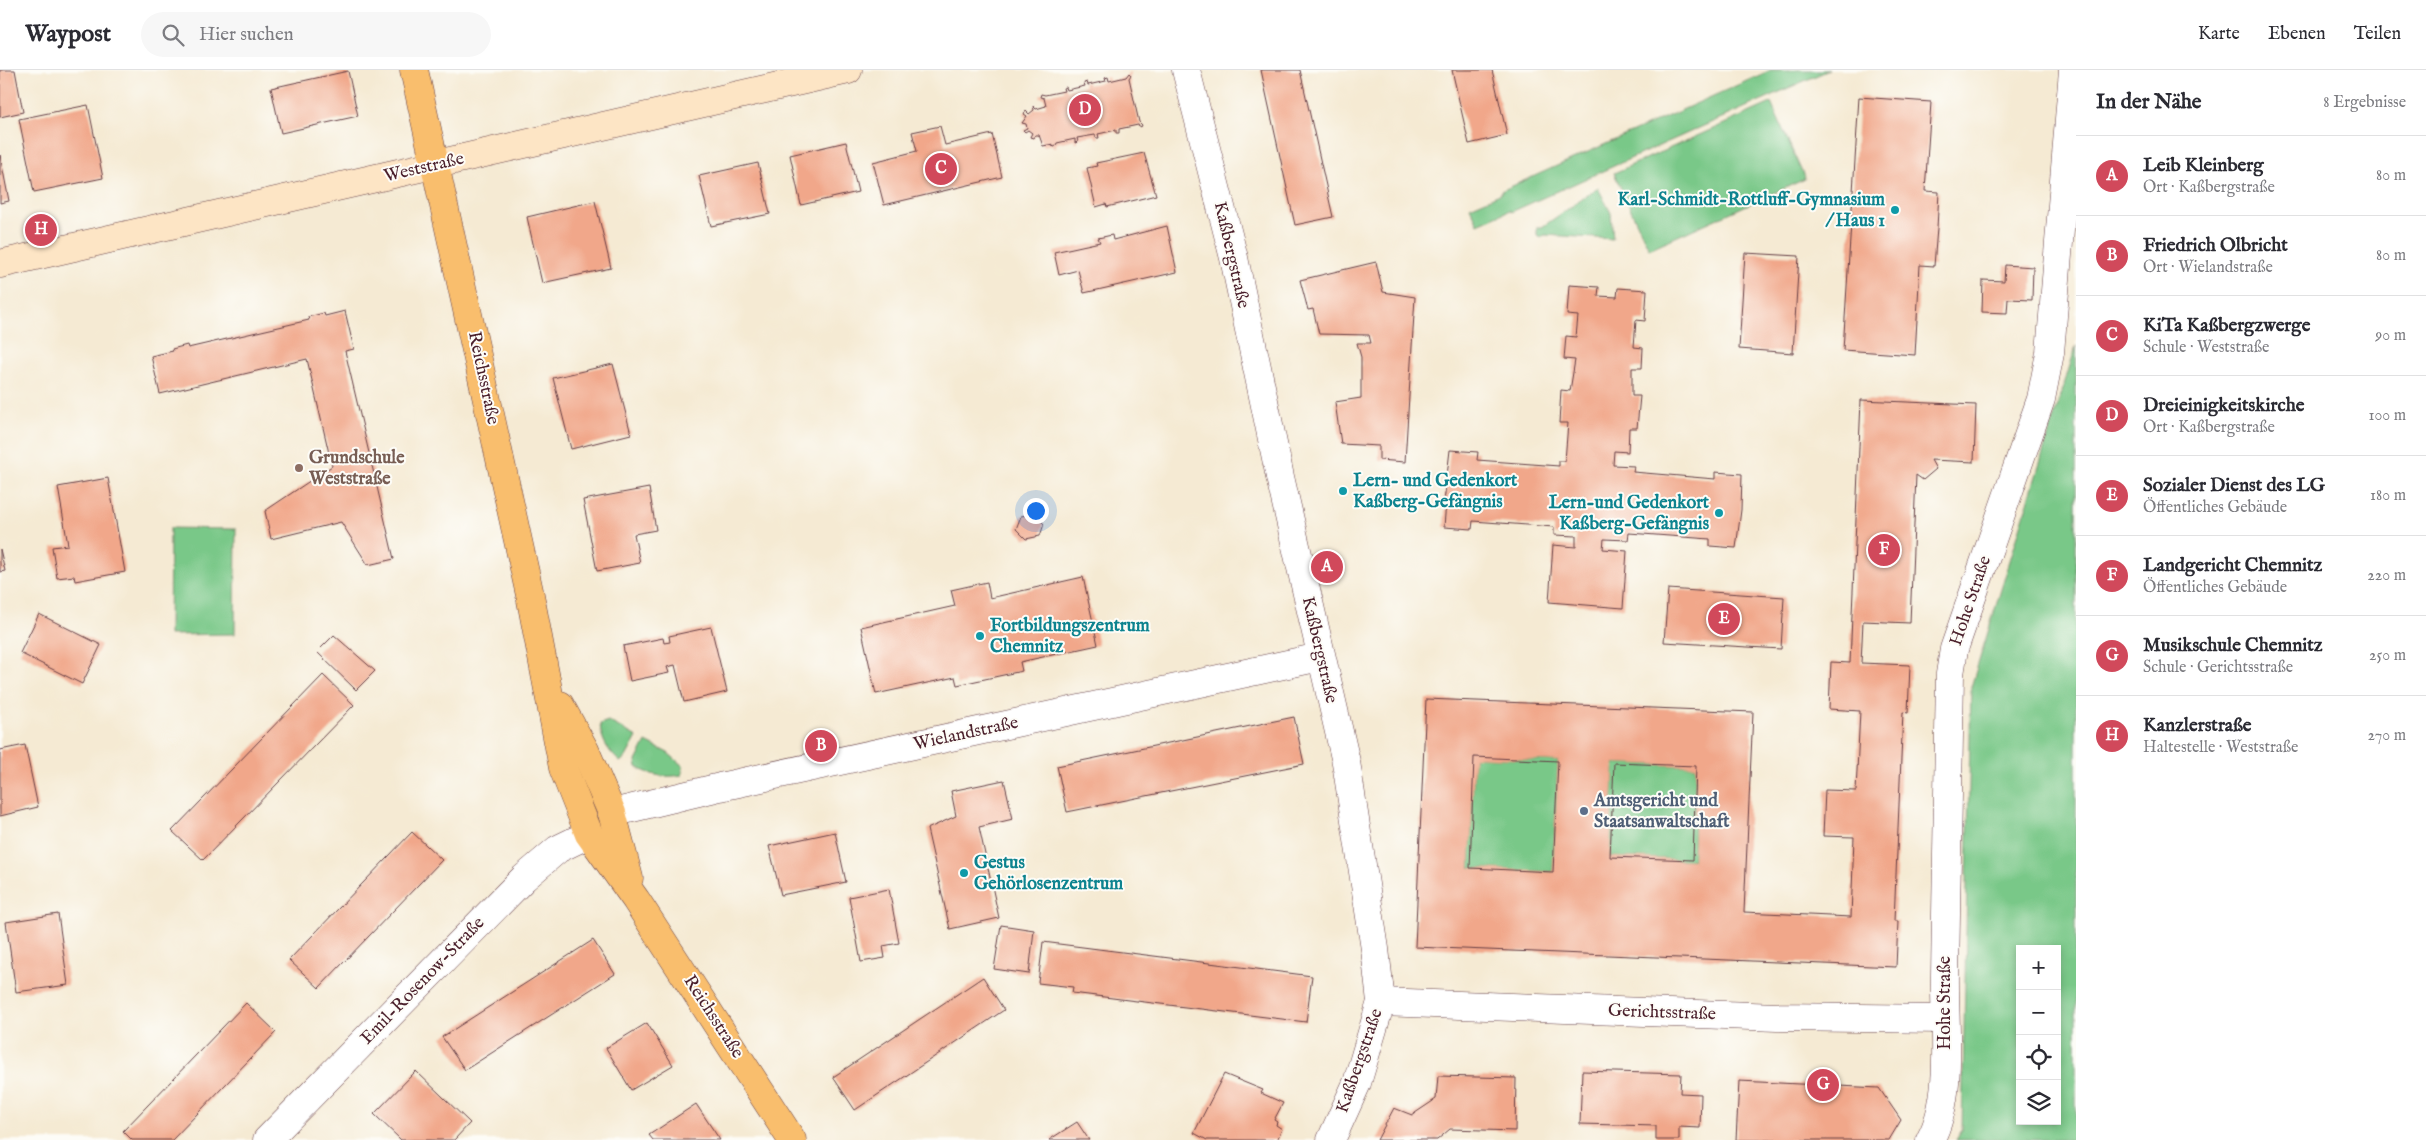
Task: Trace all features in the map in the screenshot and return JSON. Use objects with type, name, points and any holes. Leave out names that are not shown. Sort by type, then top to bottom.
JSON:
[{"type":"main road","name":"Reichsstraße","points":[[414,70],[549,686],[563,768],[589,834],[633,894],[792,1140]]},
{"type":"main road","name":"Reichsstraße","points":[[549,686],[585,750],[612,813],[633,894]]},
{"type":"street","name":"Weststraße","points":[[0,264],[848,70]]},
{"type":"street","name":"Kaßbergstraße","points":[[1186,70],[1234,258],[1320,657],[1346,762],[1381,1002],[1357,1083],[1330,1140]]},
{"type":"street","name":"Hohe Straße","points":[[1930,1140],[1938,1125],[1945,1086],[1944,1019],[1950,674],[1954,649],[2041,399],[2050,353],[2073,70]]},
{"type":"street","name":"Wielandstraße","points":[[612,813],[720,787],[1320,657]]},
{"type":"street","name":"Emil-Rosenow-Straße","points":[[267,1140],[524,878],[558,849],[589,834]]},
{"type":"street","name":"Gerichtsstraße","points":[[1381,1002],[1777,1017],[1944,1019]]},
{"type":"green space","points":[[1771,70],[1829,70],[1511,212],[1510,210],[1478,224],[1470,207],[1502,193],[1501,191]]},
{"type":"green space","points":[[1771,103],[1805,179],[1649,249],[1614,173]]},
{"type":"green space","points":[[1598,188],[1611,213],[1613,239],[1545,235],[1540,237],[1537,235],[1537,227],[1542,227]]},
{"type":"green space","points":[[2076,346],[2076,1140],[1956,1140],[1962,1130],[1971,687]]},
{"type":"green space","points":[[170,528],[236,529],[235,634],[169,635]]},
{"type":"green space","points":[[608,721],[637,737],[626,757],[620,762],[612,754],[602,735],[600,724]]},
{"type":"green space","points":[[646,742],[668,753],[683,766],[682,775],[658,776],[637,767],[636,761]]},
{"type":"green space","points":[[1474,757],[1558,761],[1553,872],[1470,868]]},
{"type":"green space","points":[[1614,763],[1696,766],[1693,860],[1610,857]]},
{"type":"building","points":[[0,70],[15,70],[23,112],[0,117]]},
{"type":"building","points":[[1261,70],[1300,70],[1333,217],[1295,225]]},
{"type":"building","points":[[1452,70],[1492,70],[1507,135],[1469,144]]},
{"type":"building","points":[[348,71],[358,116],[281,133],[271,88]]},
{"type":"building","points":[[1129,73],[1131,75],[1129,78],[1141,127],[1138,125],[1119,129],[1119,133],[1116,133],[1116,130],[1098,134],[1099,138],[1096,138],[1095,135],[1077,138],[1078,142],[1075,143],[1075,139],[1057,143],[1055,147],[1052,146],[1053,144],[1043,146],[1039,135],[1035,135],[1033,138],[1030,137],[1032,133],[1028,130],[1025,132],[1023,130],[1027,128],[1026,124],[1022,123],[1027,116],[1024,114],[1026,111],[1029,114],[1034,110],[1033,106],[1036,109],[1046,106],[1044,98],[1040,97],[1041,94],[1045,95],[1064,91],[1063,88],[1066,87],[1067,90],[1085,86],[1084,83],[1087,82],[1088,85],[1106,81],[1105,78],[1108,77],[1109,81],[1126,77]]},
{"type":"building","name":"Karl-Schmidt-Rottluff-Gymnasium / Haus 1","points":[[1859,97],[1931,102],[1925,191],[1939,192],[1937,228],[1934,266],[1920,265],[1915,355],[1843,350]]},
{"type":"building","points":[[88,105],[103,178],[34,192],[19,119]]},
{"type":"building","points":[[940,126],[945,145],[992,134],[1002,177],[884,205],[873,162],[917,151],[912,132]]},
{"type":"building","points":[[846,142],[858,192],[801,205],[790,155]]},
{"type":"building","points":[[1144,153],[1156,195],[1107,207],[1106,204],[1096,207],[1087,168],[1097,166],[1096,163]]},
{"type":"building","points":[[0,155],[9,201],[0,203]]},
{"type":"building","points":[[758,163],[770,214],[711,226],[699,176]]},
{"type":"building","points":[[595,201],[611,268],[542,283],[527,217]]},
{"type":"building","points":[[1167,226],[1177,272],[1084,293],[1078,270],[1059,275],[1054,252],[1100,242],[1098,238],[1112,235],[1113,240]]},
{"type":"building","points":[[1745,253],[1799,256],[1793,353],[1739,349]]},
{"type":"building","points":[[1376,262],[1383,292],[1415,297],[1405,462],[1379,460],[1379,446],[1341,444],[1335,402],[1361,398],[1361,357],[1357,343],[1371,343],[1369,335],[1319,334],[1313,309],[1308,310],[1300,280]]},
{"type":"building","points":[[2005,265],[2033,267],[2032,300],[2008,299],[2007,313],[1982,312],[1983,280],[2004,281]]},
{"type":"building","points":[[1569,285],[1599,287],[1598,296],[1617,297],[1618,288],[1647,290],[1645,321],[1636,320],[1634,347],[1643,348],[1642,368],[1632,368],[1632,396],[1640,396],[1637,428],[1629,428],[1628,452],[1614,451],[1613,465],[1634,466],[1633,472],[1715,479],[1715,472],[1742,474],[1741,510],[1736,548],[1710,546],[1710,539],[1629,533],[1628,540],[1604,539],[1603,549],[1627,551],[1623,608],[1549,602],[1553,545],[1576,547],[1576,536],[1554,535],[1554,527],[1473,521],[1472,529],[1444,527],[1446,502],[1444,502],[1450,450],[1478,452],[1477,460],[1559,466],[1559,461],[1565,461],[1568,423],[1559,423],[1561,390],[1570,391],[1575,360],[1564,359],[1566,336],[1576,337],[1578,316],[1567,315]]},
{"type":"building","points":[[345,311],[354,349],[345,351],[394,559],[368,565],[341,522],[271,539],[265,511],[332,466],[307,359],[160,394],[151,356],[173,351],[172,349],[187,345],[188,348],[309,320],[308,317],[324,313],[325,316]]},
{"type":"building","points":[[613,364],[631,434],[571,449],[553,378]]},
{"type":"building","name":"Amtsgericht und Staatsanwaltschaft","points":[[1861,400],[1976,405],[1974,462],[1931,460],[1936,469],[1923,480],[1916,475],[1910,623],[1863,621],[1861,663],[1910,665],[1908,713],[1903,712],[1894,921],[1898,921],[1896,967],[1415,947],[1426,699],[1753,712],[1744,912],[1851,917],[1854,837],[1823,836],[1825,790],[1856,791],[1860,711],[1829,709],[1831,662],[1850,663]],"holes":[[[1474,757],[1558,761],[1553,872],[1470,868]],[[1614,763],[1696,766],[1693,860],[1610,857]]]},
{"type":"building","points":[[108,478],[125,572],[75,581],[74,576],[57,578],[52,547],[68,545],[58,487]]},
{"type":"building","points":[[649,488],[656,530],[634,534],[640,563],[597,571],[583,500]]},
{"type":"building","points":[[1035,514],[1044,524],[1040,536],[1026,539],[1016,529],[1021,516]]},
{"type":"building","points":[[0,549],[5,571],[0,572]]},
{"type":"building","name":"Fortbildungszentrum Chemnitz","points":[[1083,577],[1098,645],[1020,662],[1022,671],[957,685],[955,677],[876,694],[861,627],[955,606],[951,590],[987,582],[990,598]]},
{"type":"building","points":[[1668,589],[1784,597],[1781,649],[1664,642]]},
{"type":"building","points":[[39,614],[101,645],[82,684],[20,653]]},
{"type":"building","points":[[711,627],[727,692],[684,702],[675,665],[667,667],[669,673],[630,681],[623,646],[663,638],[664,643],[670,642],[669,636]]},
{"type":"building","points":[[334,635],[375,671],[356,690],[317,652]]},
{"type":"building","points":[[323,675],[354,705],[203,860],[172,831]]},
{"type":"building","points":[[1294,717],[1304,764],[1067,812],[1057,766]]},
{"type":"building","points":[[25,745],[38,807],[0,816],[0,750]]},
{"type":"building","name":"Gestus Gehörlosenzentrum","points":[[1004,780],[1013,819],[979,827],[999,918],[950,929],[927,829],[956,816],[951,791]]},
{"type":"building","points":[[412,832],[442,860],[319,988],[289,960]]},
{"type":"building","points":[[835,832],[846,882],[781,895],[769,846]]},
{"type":"building","points":[[889,889],[899,943],[883,946],[885,958],[861,962],[849,897]]},
{"type":"building","points":[[58,914],[68,985],[16,992],[6,922]]},
{"type":"building","points":[[1001,925],[1034,930],[1029,974],[994,969]]},
{"type":"building","points":[[593,940],[615,974],[465,1070],[442,1037]]},
{"type":"building","points":[[1043,942],[1312,976],[1306,1022],[1072,993],[1073,987],[1038,983]]},
{"type":"building","points":[[983,977],[1004,1010],[855,1110],[833,1077]]},
{"type":"building","points":[[246,1003],[276,1032],[172,1140],[132,1140],[123,1131]]},
{"type":"building","points":[[647,1023],[673,1065],[631,1090],[606,1048]]},
{"type":"building","points":[[416,1071],[470,1123],[454,1140],[401,1140],[374,1114]]},
{"type":"building","points":[[1582,1071],[1681,1074],[1680,1093],[1701,1094],[1700,1128],[1679,1127],[1679,1140],[1656,1140],[1656,1126],[1580,1124]]},
{"type":"building","points":[[1224,1074],[1263,1090],[1261,1093],[1283,1103],[1274,1120],[1277,1122],[1276,1125],[1282,1129],[1277,1140],[1207,1140],[1194,1133]]},
{"type":"building","points":[[1438,1076],[1516,1078],[1515,1131],[1450,1129],[1437,1140],[1377,1140],[1394,1108],[1412,1115],[1436,1099]]},
{"type":"building","points":[[1739,1081],[1879,1088],[1901,1120],[1889,1140],[1736,1140]]},
{"type":"building","points":[[696,1104],[720,1140],[653,1140],[649,1135]]},
{"type":"building","points":[[1077,1122],[1089,1140],[1049,1140],[1052,1138]]},
{"type":"place","name":"Dreieinigkeitskirche","points":[[1085,110]]},
{"type":"place","name":"KiTa Kaßbergzwerge","points":[[941,169]]},
{"type":"place","name":"Karl-Schmidt-Rottluff-Gymnasium / Haus 1","points":[[1895,210]]},
{"type":"place","name":"Kanzlerstraße","points":[[41,230]]},
{"type":"place","name":"Grundschule Weststraße","points":[[299,468]]},
{"type":"place","name":"Lern- und Gedenkort Kaßberg-Gefängnis","points":[[1343,491]]},
{"type":"place","name":"Lern-und Gedenkort Kaßberg-Gefängnis","points":[[1719,513]]},
{"type":"place","name":"Landgericht Chemnitz","points":[[1884,550]]},
{"type":"place","name":"Leib Kleinberg","points":[[1327,567]]},
{"type":"place","name":"Sozialer Dienst des LG","points":[[1724,619]]},
{"type":"place","name":"Fortbildungszentrum Chemnitz","points":[[980,636]]},
{"type":"place","name":"Friedrich Olbricht","points":[[821,746]]},
{"type":"place","name":"Amtsgericht und Staatsanwaltschaft","points":[[1584,811]]},
{"type":"place","name":"Gestus Gehörlosenzentrum","points":[[964,873]]},
{"type":"place","name":"Musikschule Chemnitz","points":[[1823,1085]]}]
